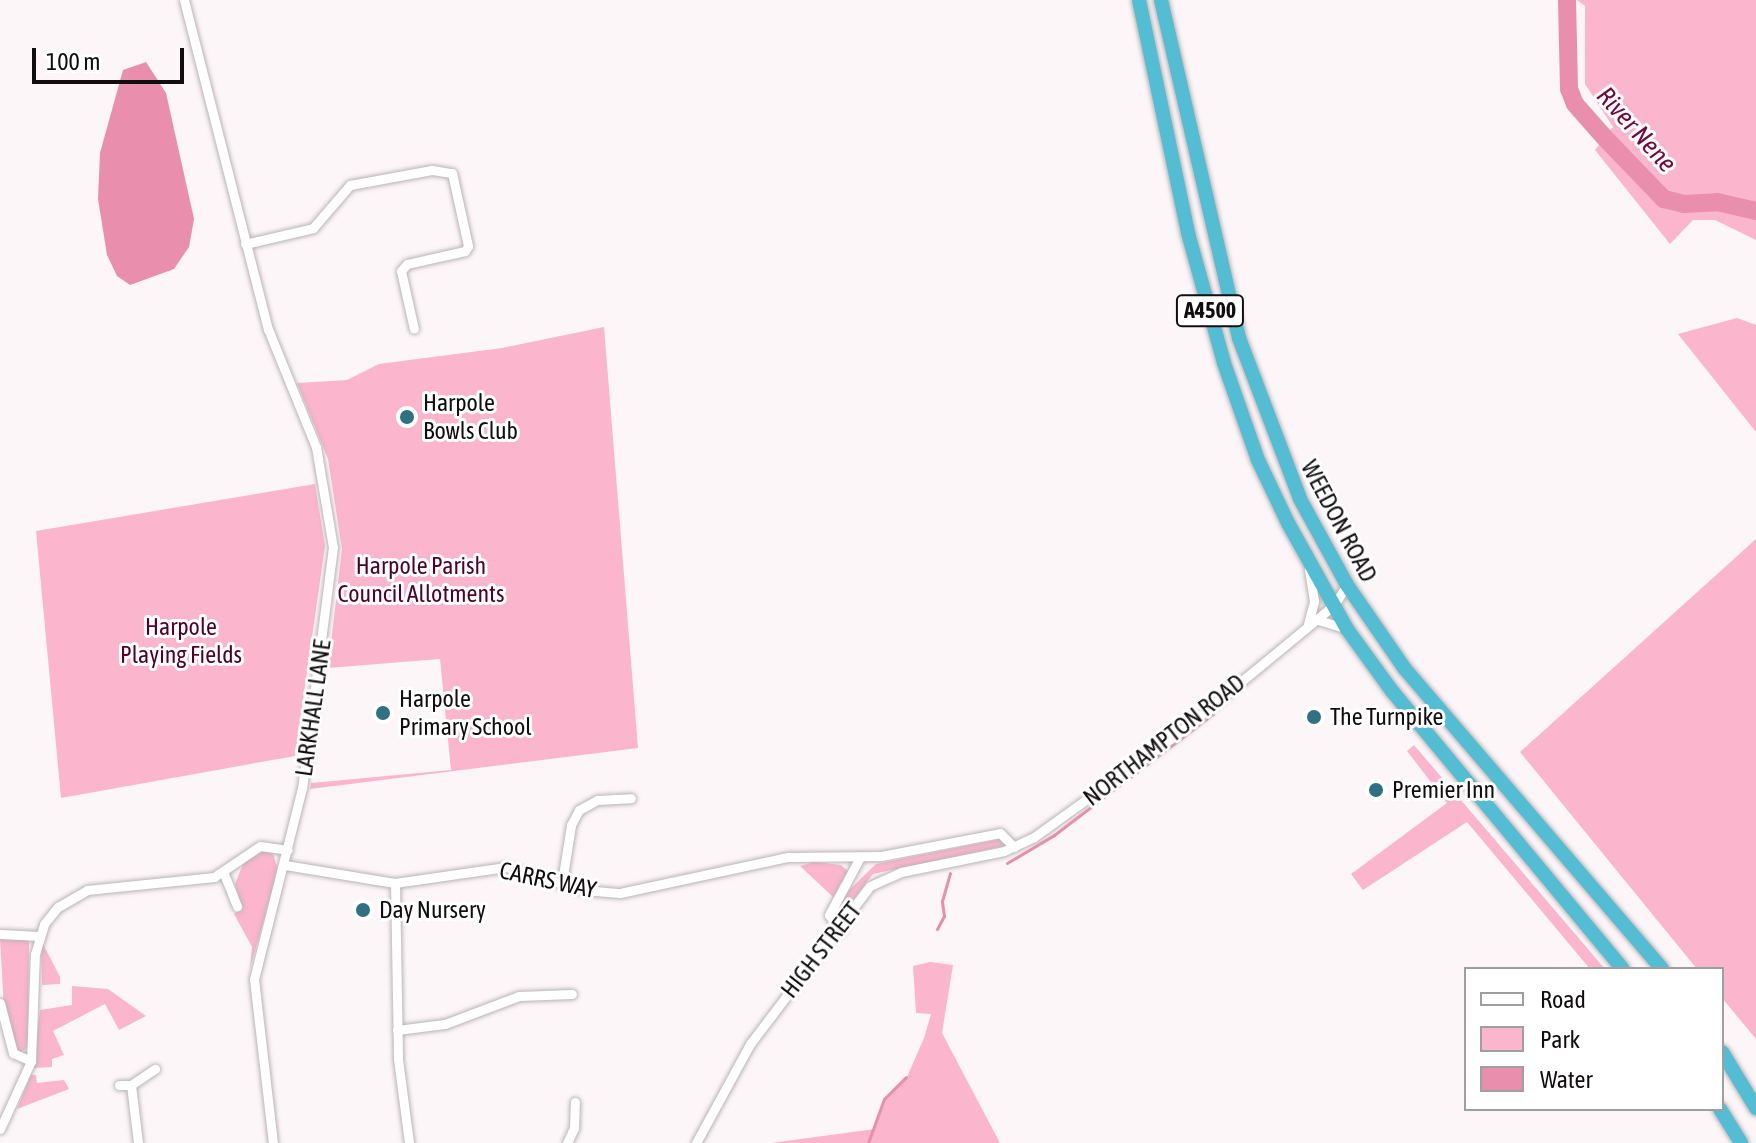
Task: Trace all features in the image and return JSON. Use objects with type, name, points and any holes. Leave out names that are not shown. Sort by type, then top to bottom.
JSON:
[{"type":"highway","name":"WEEDON ROAD","points":[[1139,0],[1188,233],[1229,377],[1258,460],[1308,562],[1347,629],[1435,745],[1621,967]]},
{"type":"highway","name":"WEEDON ROAD","points":[[1161,0],[1201,185],[1256,392],[1286,470],[1347,585],[1415,681],[1660,967]]},
{"type":"highway","points":[[1724,1055],[1756,1108]]},
{"type":"highway","points":[[1721,1111],[1741,1143]]},
{"type":"street","name":"LARKHALL LANE","points":[[184,0],[268,329],[316,447],[333,547],[304,774],[285,865],[254,979],[273,1143]]},
{"type":"street","points":[[245,244],[313,228],[350,185],[432,170],[452,173],[468,246],[465,251],[407,264],[401,271],[414,329]]},
{"type":"street","points":[[1308,562],[1314,593],[1312,622],[1347,629]]},
{"type":"street","name":"NORTHAMPTON ROAD","points":[[1014,847],[1137,765],[1334,605],[1347,585]]},
{"type":"street","points":[[562,882],[571,825],[579,810],[597,800],[631,798]]},
{"type":"street","name":"CARRS WAY","points":[[285,865],[395,883],[486,867],[620,893],[788,857],[859,859],[1000,833],[1014,847]]},
{"type":"street","name":"HIGH STREET","points":[[696,1143],[750,1044],[841,930],[870,886],[886,876],[1014,847]]},
{"type":"street","points":[[0,1129],[31,1061],[40,936],[58,907],[87,890],[224,874],[252,848],[288,850]]},
{"type":"street","points":[[841,930],[829,915],[859,859]]},
{"type":"street","points":[[224,874],[237,906]]},
{"type":"street","points":[[395,883],[397,1030],[409,1143]]},
{"type":"street","points":[[0,934],[40,936]]},
{"type":"street","points":[[397,1030],[445,1024],[519,996],[572,994]]},
{"type":"street","points":[[0,1003],[13,1053],[31,1061]]},
{"type":"street","points":[[119,1085],[131,1085],[155,1069]]},
{"type":"street","points":[[131,1085],[138,1143]]},
{"type":"street","points":[[567,1143],[574,1128],[575,1102]]},
{"type":"green space","points":[[1577,0],[1756,0],[1756,240],[1715,220],[1693,220],[1670,244],[1595,150],[1613,127],[1585,84],[1585,6]]},
{"type":"green space","points":[[1737,318],[1756,325],[1756,432],[1678,334]]},
{"type":"green space","name":"Harpole Parish Council Allotments","points":[[604,327],[638,748],[310,789],[311,783],[451,770],[440,659],[328,668],[342,549],[328,459],[297,383],[347,380],[379,364],[502,348]]},
{"type":"green space","name":"Harpole Playing Fields","points":[[315,484],[325,546],[295,756],[61,798],[36,531]]},
{"type":"green space","points":[[1756,539],[1756,1039],[1724,1000],[1724,967],[1695,967],[1520,752]]},
{"type":"green space","points":[[1414,745],[1603,967],[1588,967],[1467,822],[1363,890],[1351,874],[1447,803],[1407,751]]},
{"type":"green space","points":[[1001,839],[1004,846],[873,874],[837,921],[834,914],[847,892],[876,864]]},
{"type":"green space","points":[[259,851],[273,853],[278,871],[250,968],[252,947],[234,914],[242,908],[235,884],[243,864]]},
{"type":"green space","points":[[814,862],[841,865],[848,871],[833,897],[800,866]]},
{"type":"green space","points":[[0,938],[26,938],[29,942],[28,1047],[19,1054],[4,1010]]},
{"type":"green space","points":[[41,940],[60,977],[60,984],[42,985]]},
{"type":"green space","points":[[930,962],[953,965],[942,1033],[1000,1143],[771,1143],[875,1129],[886,1099],[907,1077],[924,1038],[931,1014],[916,1013],[913,966]]},
{"type":"green space","points":[[72,986],[108,989],[146,1016],[119,1030],[105,1004],[53,1031],[64,1055],[52,1059],[52,1067],[33,1068],[40,1010],[72,1005]]},
{"type":"green space","points":[[31,1075],[36,1075],[37,1083],[64,1080],[69,1089],[17,1109]]},
{"type":"water","points":[[146,62],[166,93],[194,219],[189,247],[174,269],[130,285],[117,276],[107,255],[98,199],[100,153],[123,70]]},
{"type":"waterway","name":"River Nene","points":[[1567,0],[1569,89],[1575,104],[1605,138],[1664,199],[1684,204],[1717,202],[1756,211]]},
{"type":"waterway","points":[[1007,863],[1054,835],[1213,714]]},
{"type":"waterway","points":[[937,929],[944,916],[942,901],[950,873]]},
{"type":"waterway","points":[[868,1143],[884,1099],[906,1077]]},
{"type":"place","name":"Harpole Bowls Club","points":[[407,417]]},
{"type":"place","name":"Harpole Primary School","points":[[383,713]]},
{"type":"place","name":"The Turnpike","points":[[1314,717]]},
{"type":"place","name":"Premier Inn","points":[[1376,790]]},
{"type":"place","name":"Day Nursery","points":[[363,910]]}]
